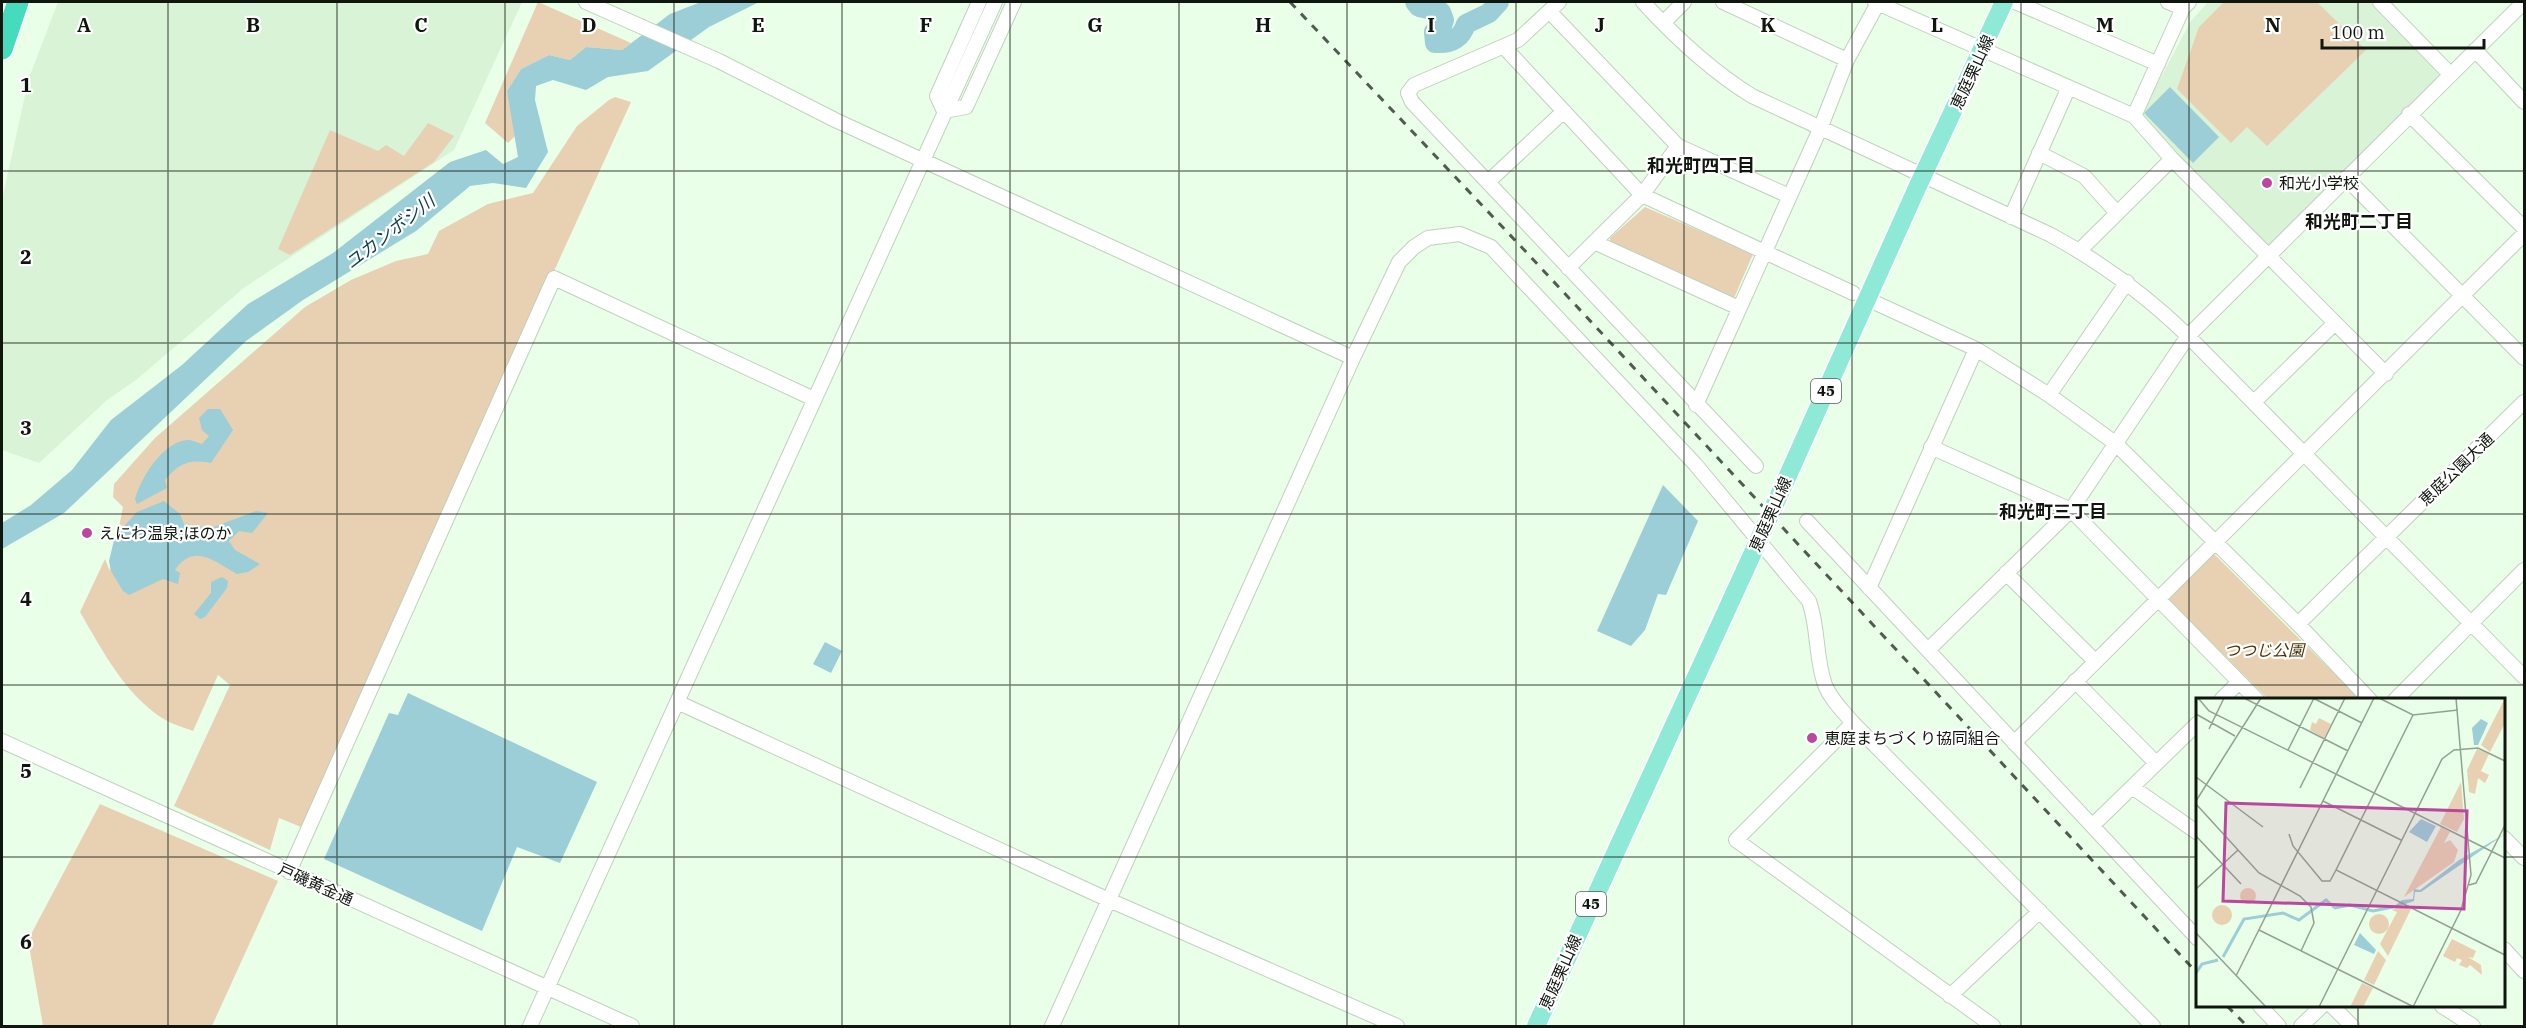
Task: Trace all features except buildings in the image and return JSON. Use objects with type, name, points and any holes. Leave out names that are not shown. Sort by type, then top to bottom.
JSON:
[{"type":"highway","points":[[2,49],[18,2]]},
{"type":"main road","name":"恵庭栗山線","points":[[1536,1026],[1922,176],[2004,2]]},
{"type":"street","points":[[586,2],[1353,358]]},
{"type":"street","points":[[944,111],[937,96],[980,2]]},
{"type":"street","points":[[530,1026],[995,2]]},
{"type":"street","points":[[944,111],[966,107],[1014,2]]},
{"type":"street","points":[[1643,2],[1662,23],[1724,79],[1752,96],[2080,250],[2127,282],[2157,306],[2188,336],[2524,676]]},
{"type":"street","points":[[1662,23],[1684,2]]},
{"type":"street","points":[[1723,2],[1847,60]]},
{"type":"street","points":[[1696,405],[1820,129],[1847,60],[1876,2],[2068,89],[2134,116],[2172,159],[2386,374]]},
{"type":"street","points":[[2015,2],[2158,64]]},
{"type":"street","points":[[2134,116],[2186,5],[2168,2]]},
{"type":"street","points":[[2380,2],[2450,74]]},
{"type":"street","points":[[1928,650],[2071,510],[2188,336],[2524,2]]},
{"type":"street","points":[[1756,466],[1412,102],[1408,93],[1414,85],[1518,40],[1554,6],[1678,146],[1789,196]]},
{"type":"street","points":[[1504,47],[1642,195],[1853,293]]},
{"type":"street","points":[[2475,50],[2524,102]]},
{"type":"street","points":[[2011,217],[2068,89]]},
{"type":"street","points":[[1488,182],[1564,111]]},
{"type":"street","points":[[2409,114],[2524,228]]},
{"type":"street","points":[[1568,268],[1642,195],[1678,146]]},
{"type":"street","points":[[2039,153],[2084,176],[2117,213]]},
{"type":"street","points":[[2080,250],[2172,159]]},
{"type":"street","points":[[2346,178],[2524,358]]},
{"type":"street","points":[[1052,1026],[1353,358],[1399,262],[1414,247],[1428,238],[1460,234],[1491,247],[1695,464],[1809,601],[1815,619],[1818,653],[1826,687],[1834,702],[2152,1026]]},
{"type":"street","points":[[2014,743],[2524,234]]},
{"type":"street","points":[[1594,242],[1739,308]]},
{"type":"street","points":[[289,872],[554,278],[814,399]]},
{"type":"street","points":[[2049,395],[2127,282]]},
{"type":"street","points":[[1878,304],[1976,349],[2049,395],[2115,443],[2298,624],[2369,698]]},
{"type":"street","points":[[2254,402],[2335,323]]},
{"type":"street","points":[[1869,588],[1976,349]]},
{"type":"street","name":"恵庭公園大通","points":[[2298,624],[2524,402]]},
{"type":"street","points":[[1931,447],[2071,510],[2255,698]]},
{"type":"street","points":[[1807,521],[2196,937]]},
{"type":"street","points":[[2006,573],[2094,661]]},
{"type":"street","points":[[2396,698],[2523,574]]},
{"type":"street","points":[[2075,681],[2156,763]]},
{"type":"street","points":[[2223,698],[2239,682]]},
{"type":"street","points":[[677,702],[1109,900],[1397,1026]]},
{"type":"street","points":[[1853,723],[1736,840],[1993,1026]]},
{"type":"street","points":[[2092,825],[2196,725]]},
{"type":"street","name":"戸磯黄金通","points":[[2,741],[632,1026]]},
{"type":"street","points":[[2132,787],[2196,832]]},
{"type":"street","points":[[2505,839],[2524,858]]},
{"type":"street","points":[[1950,996],[2040,911]]},
{"type":"street","points":[[2505,950],[2524,971]]},
{"type":"street","points":[[2262,1007],[2279,1026]]},
{"type":"street","points":[[2301,1026],[2320,1007]]},
{"type":"street","points":[[2334,1007],[2352,1026]]},
{"type":"street","points":[[2445,1007],[2473,1026]]},
{"type":"shaded area","points":[[58,2],[522,2],[454,150],[245,287],[136,380],[107,400],[39,463],[2,450],[2,200],[29,78]]},
{"type":"shaded area","name":"和光小学校","points":[[2208,2],[2372,2],[2442,73],[2266,249],[2140,116],[2191,21]]},
{"type":"green space","points":[[538,2],[631,43],[622,50],[586,47],[570,60],[549,55],[521,69],[507,91],[516,135],[508,143],[485,123]]},
{"type":"green space","points":[[2224,2],[2317,2],[2366,50],[2267,146],[2247,127],[2231,143],[2177,89],[2199,27]]},
{"type":"green space","points":[[615,97],[631,102],[301,827],[279,818],[270,850],[174,806],[230,685],[218,675],[193,731],[173,724],[162,718],[137,697],[115,670],[88,626],[80,612],[105,559],[110,571],[123,507],[113,497],[114,484],[155,438],[305,307],[351,280],[396,261],[428,254],[439,231],[488,204],[533,193],[577,126]]},
{"type":"green space","points":[[428,123],[454,136],[434,162],[290,255],[278,249],[330,130],[378,151],[386,145],[404,156]]},
{"type":"green space","points":[[1645,207],[1753,254],[1734,298],[1610,245],[1610,238]]},
{"type":"green space","name":"つつじ公園","points":[[2213,553],[2359,698],[2267,698],[2168,600]]},
{"type":"green space","points":[[100,804],[278,881],[212,1026],[43,1026],[28,940]]},
{"type":"water","points":[[701,2],[759,2],[709,27],[648,71],[608,77],[586,90],[553,80],[536,86],[535,100],[548,152],[526,188],[493,183],[470,186],[416,231],[303,300],[246,341],[64,513],[2,549],[2,523],[31,505],[72,470],[111,420],[182,365],[248,304],[333,253],[450,162],[486,150],[503,164],[518,157],[507,91],[521,69],[549,55],[570,60],[586,47],[622,50],[670,14]]},
{"type":"water","points":[[2170,87],[2219,137],[2193,163],[2144,113]]},
{"type":"water","points":[[208,409],[220,409],[233,430],[211,463],[190,462],[180,466],[165,480],[167,488],[137,504],[135,499],[142,481],[162,454],[179,442],[190,440],[202,444],[209,436],[202,430],[199,418]]},
{"type":"water","points":[[1663,485],[1698,521],[1666,595],[1658,594],[1645,630],[1631,646],[1597,631]]},
{"type":"water","points":[[164,501],[180,514],[184,524],[211,528],[256,511],[268,513],[252,533],[239,531],[229,541],[235,550],[260,564],[248,572],[237,574],[205,557],[190,557],[175,570],[180,573],[178,584],[163,579],[129,595],[123,591],[111,571],[109,561],[115,536],[137,512]]},
{"type":"water","points":[[222,577],[228,581],[227,588],[205,617],[200,619],[194,614],[211,593],[211,582]]},
{"type":"water","points":[[825,642],[842,651],[831,673],[813,664]]},
{"type":"water","points":[[408,693],[597,782],[560,863],[517,847],[482,931],[324,859],[389,713],[398,715]]},
{"type":"waterway","name":"ユカンボシ川","points":[[1415,2],[1419,7],[1441,12],[1444,20],[1442,26],[1434,32],[1435,43],[1455,40],[1466,24],[1489,13],[1499,2]]},
{"type":"railway","points":[[1290,2],[1528,254],[2196,972]]},
{"type":"railway","points":[[2228,1007],[2247,1026]]},
{"type":"place","name":"和光小学校","points":[[2267,183]]},
{"type":"place","name":"えにわ温泉;ほのか","points":[[87,533]]},
{"type":"place","name":"恵庭まちづくり協同組合","points":[[1812,738]]},
{"type":"district","name":"和光町四丁目","points":[[1701,166]]},
{"type":"district","name":"和光町二丁目","points":[[2359,222]]},
{"type":"district","name":"和光町三丁目","points":[[2053,512]]}]
